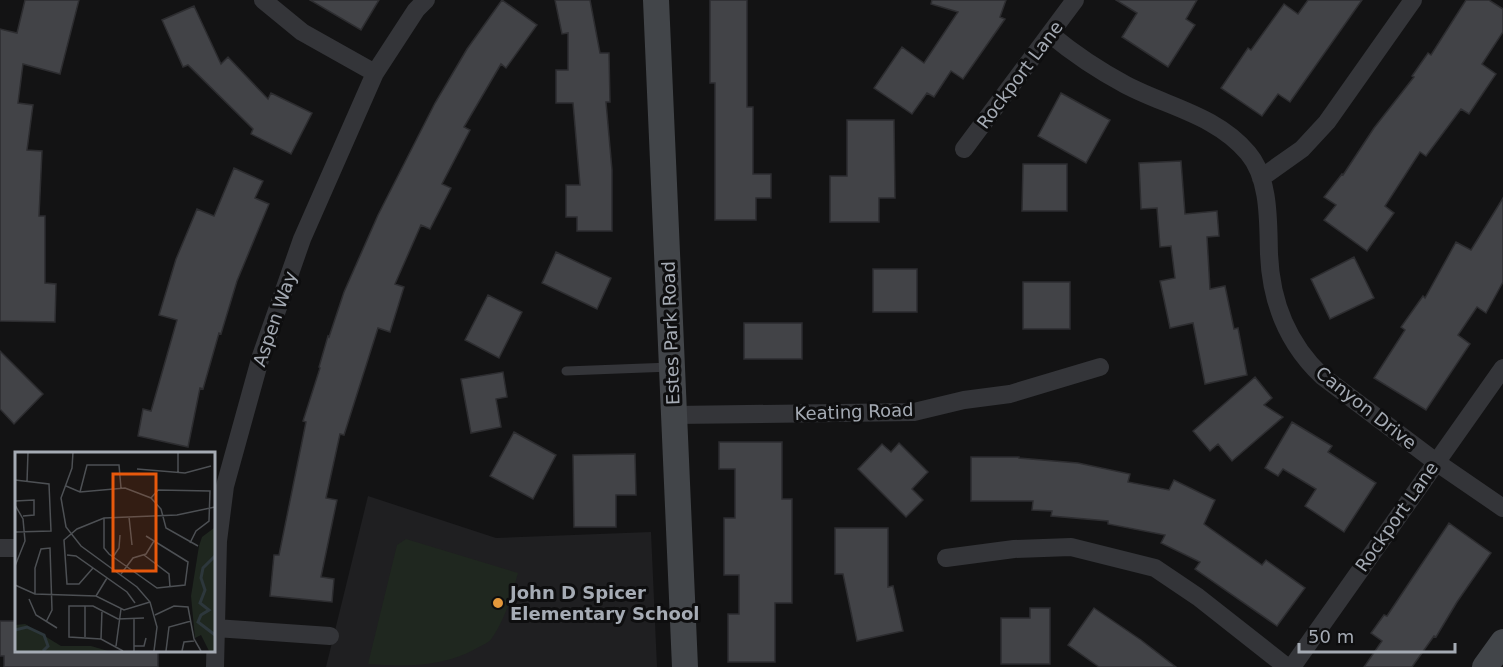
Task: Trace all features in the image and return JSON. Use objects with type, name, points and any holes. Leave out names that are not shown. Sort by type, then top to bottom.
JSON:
[{"type":"street","points":[[263,0],[302,32],[375,73]]},
{"type":"street","name":"Aspen Way","points":[[215,667],[216,541],[225,486],[261,356],[302,239],[375,73],[416,10],[426,0]]},
{"type":"street","name":"Estes Park Road","points":[[656,0],[685,667]]},
{"type":"street","name":"Rockport Lane","points":[[964,149],[1075,0]]},
{"type":"street","points":[[1261,178],[1302,149],[1327,122],[1413,0]]},
{"type":"street","name":"Canyon Drive","points":[[1050,34],[1080,58],[1127,86],[1199,115],[1226,133],[1249,154],[1261,178],[1269,226],[1269,255],[1274,293],[1283,322],[1307,362],[1322,376],[1436,462],[1503,508]]},
{"type":"street","name":"Keating Road","points":[[674,415],[914,412],[964,400],[1010,394],[1100,367]]},
{"type":"street","name":"Rockport Lane","points":[[1292,667],[1503,368]]},
{"type":"street","points":[[946,558],[1014,549],[1071,547],[1155,568],[1198,597],[1287,667]]},
{"type":"street","points":[[216,628],[330,636]]},
{"type":"street","points":[[1485,667],[1503,642]]},
{"type":"lane","points":[[566,371],[672,367]]},
{"type":"shaded area","name":"John D Spicer Elementary School","points":[[368,496],[496,538],[651,532],[657,667],[326,667]]},
{"type":"shaded area","points":[[406,539],[518,573],[504,615],[497,631],[489,641],[464,654],[438,662],[410,665],[368,664],[397,545]]},
{"type":"building","points":[[25,0],[79,0],[60,74],[23,64],[18,103],[33,105],[27,150],[42,151],[39,216],[45,216],[45,283],[56,284],[55,322],[0,321],[0,29],[17,33]]},
{"type":"building","points":[[310,0],[379,0],[361,30]]},
{"type":"building","points":[[502,0],[537,25],[506,68],[501,64],[464,127],[470,130],[442,184],[451,188],[430,229],[421,225],[395,284],[404,287],[390,332],[378,328],[344,435],[340,434],[326,498],[337,500],[321,577],[334,579],[332,602],[270,596],[274,555],[279,555],[306,422],[303,421],[328,336],[344,292],[378,215],[435,103],[467,49]]},
{"type":"building","points":[[555,0],[590,0],[600,53],[609,53],[610,102],[606,102],[612,170],[612,231],[577,231],[577,217],[566,217],[566,185],[580,185],[573,103],[556,103],[556,70],[568,70],[568,33],[562,34]]},
{"type":"building","points":[[710,0],[747,0],[747,107],[753,107],[753,174],[771,174],[771,198],[756,198],[756,220],[715,220],[715,83],[710,83]]},
{"type":"building","points":[[932,0],[1006,0],[1000,17],[1005,19],[963,79],[951,71],[934,97],[927,93],[912,114],[874,88],[902,47],[924,63],[958,12],[931,4]]},
{"type":"building","points":[[1116,0],[1197,0],[1186,19],[1195,25],[1168,67],[1122,37],[1137,13]]},
{"type":"building","points":[[1308,0],[1362,0],[1290,102],[1278,94],[1262,116],[1221,88],[1248,48],[1251,50],[1284,4],[1298,14]]},
{"type":"building","points":[[1466,0],[1489,0],[1503,9],[1503,32],[1482,64],[1496,74],[1469,114],[1461,109],[1426,156],[1420,152],[1385,206],[1394,213],[1367,251],[1324,220],[1336,205],[1324,197],[1343,175],[1374,128],[1414,77],[1412,76],[1428,53],[1431,55]]},
{"type":"building","points":[[194,6],[221,64],[228,57],[268,99],[271,93],[312,113],[291,154],[251,134],[253,129],[188,65],[183,67],[162,20]]},
{"type":"building","points":[[1061,93],[1110,120],[1086,163],[1038,136]]},
{"type":"building","points":[[847,120],[894,120],[895,198],[879,198],[879,222],[830,222],[830,176],[847,176]]},
{"type":"building","points":[[1181,161],[1185,214],[1217,211],[1219,236],[1207,237],[1210,289],[1225,286],[1234,329],[1238,328],[1247,375],[1205,384],[1193,323],[1170,328],[1160,281],[1175,278],[1171,246],[1160,247],[1157,208],[1141,209],[1139,163]]},
{"type":"building","points":[[1023,164],[1067,164],[1067,211],[1022,211]]},
{"type":"building","points":[[234,168],[263,181],[255,198],[269,204],[237,281],[203,389],[200,388],[188,447],[138,436],[143,409],[151,411],[177,320],[159,315],[176,259],[197,209],[214,216]]},
{"type":"building","points":[[1503,198],[1503,282],[1486,313],[1477,307],[1458,335],[1470,344],[1426,410],[1374,378],[1405,330],[1401,327],[1423,296],[1425,298],[1456,242],[1471,250]]},
{"type":"building","points":[[556,252],[611,278],[597,309],[542,283]]},
{"type":"building","points":[[1354,257],[1374,298],[1330,319],[1311,279]]},
{"type":"building","points":[[873,269],[917,269],[917,312],[873,312]]},
{"type":"building","points":[[1023,282],[1070,282],[1070,329],[1023,329]]},
{"type":"building","points":[[488,295],[522,312],[499,358],[465,340]]},
{"type":"building","points":[[744,323],[802,323],[802,359],[744,359]]},
{"type":"building","points":[[0,351],[43,394],[14,424],[0,409]]},
{"type":"building","points":[[503,372],[507,397],[496,399],[501,427],[471,433],[461,379]]},
{"type":"building","points":[[1255,377],[1272,398],[1264,405],[1283,417],[1232,461],[1218,444],[1210,451],[1193,431]]},
{"type":"building","points":[[1292,422],[1332,446],[1328,452],[1376,483],[1344,532],[1305,506],[1316,489],[1283,469],[1278,476],[1265,468]]},
{"type":"building","points":[[514,432],[556,455],[533,499],[490,476]]},
{"type":"building","points":[[719,442],[782,442],[782,499],[792,499],[792,603],[775,603],[775,662],[728,662],[728,614],[739,614],[739,575],[724,575],[724,518],[735,518],[735,469],[719,469]]},
{"type":"building","points":[[899,443],[928,472],[912,489],[923,500],[906,517],[858,469],[882,444],[891,452]]},
{"type":"building","points":[[635,454],[636,495],[616,495],[616,527],[574,527],[573,455]]},
{"type":"building","points":[[971,457],[1019,457],[1078,463],[1130,474],[1128,482],[1169,490],[1174,480],[1215,500],[1204,524],[1262,565],[1266,560],[1305,588],[1277,626],[1195,569],[1200,562],[1161,543],[1165,535],[1108,524],[1108,521],[1051,516],[1052,511],[1032,510],[1033,501],[971,501]]},
{"type":"building","points":[[1449,523],[1491,553],[1436,637],[1434,636],[1412,667],[1364,667],[1382,641],[1371,633],[1384,615],[1387,616]]},
{"type":"building","points":[[835,528],[888,528],[888,587],[893,586],[903,631],[857,641],[843,574],[835,574]]},
{"type":"building","points":[[1030,608],[1050,608],[1050,664],[1001,664],[1001,618],[1030,618]]},
{"type":"building","points":[[1094,608],[1176,667],[1099,667],[1068,645]]},
{"type":"building","points":[[0,621],[15,621],[15,652],[158,652],[158,667],[4,667],[4,656],[0,656]]},
{"type":"place","name":"John D Spicer Elementary School","points":[[498,603]]}]
